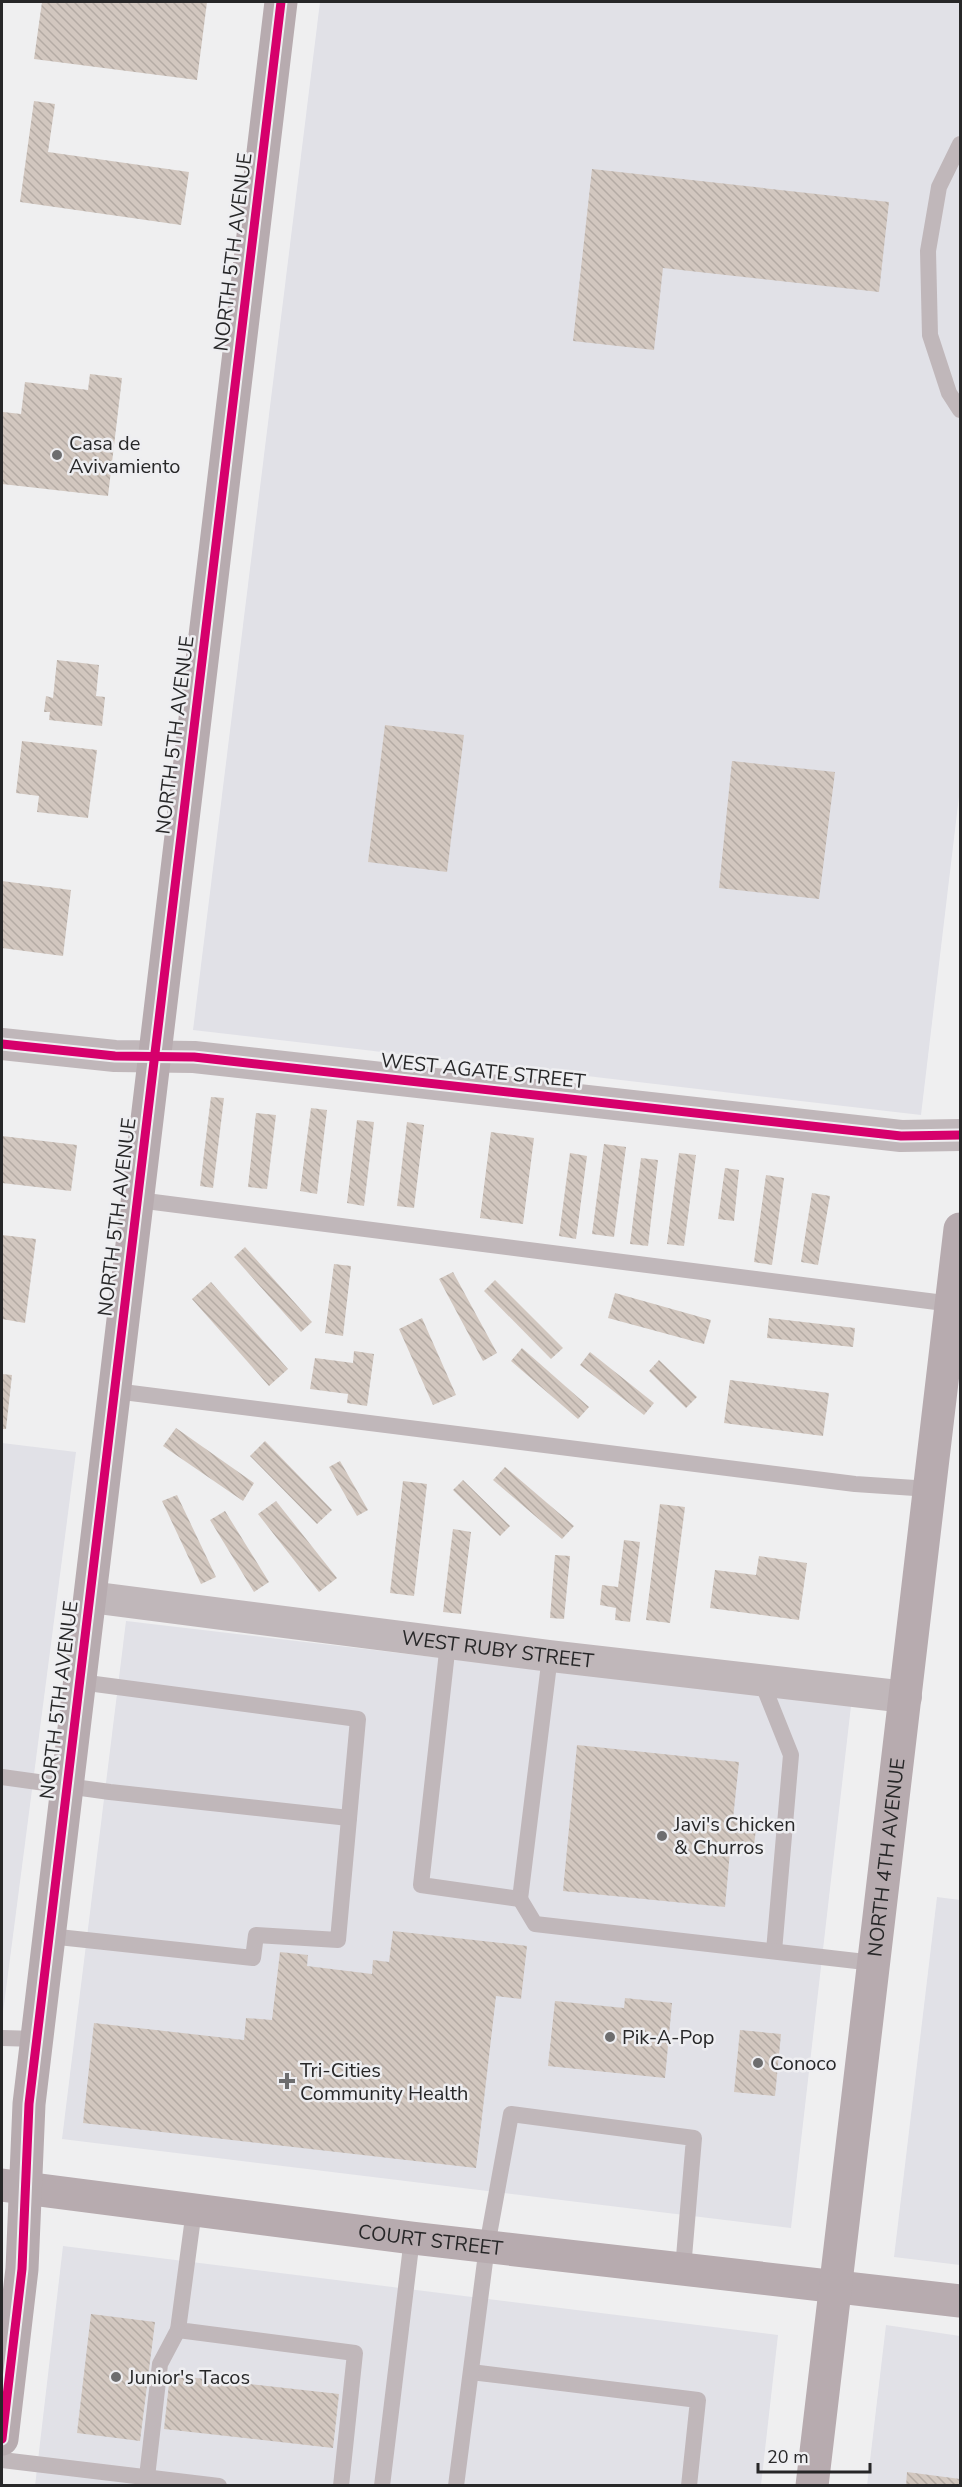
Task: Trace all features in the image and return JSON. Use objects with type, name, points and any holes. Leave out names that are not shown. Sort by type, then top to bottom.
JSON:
[{"type":"street","name":"NORTH 5TH AVENUE","points":[[2,2439],[14,2186],[29,2104],[37,2039],[282,2]]},
{"type":"street","name":"WEST AGATE STREET","points":[[2,1044],[155,1058],[208,1059],[901,1136],[960,1135]]},
{"type":"street","name":"NORTH 4TH AVENUE","points":[[812,2486],[960,1229]]},
{"type":"street","name":"WEST RUBY STREET","points":[[90,1597],[550,1656],[906,1697]]},
{"type":"street","name":"COURT STREET","points":[[14,2186],[412,2238],[960,2301]]},
{"type":"lane","points":[[960,144],[939,187],[928,251],[930,335],[949,393],[960,410]]},
{"type":"lane","points":[[138,1200],[952,1304]]},
{"type":"lane","points":[[115,1391],[855,1485],[930,1489]]},
{"type":"lane","points":[[448,1643],[421,1885],[520,1899]]},
{"type":"lane","points":[[550,1656],[520,1899],[535,1924],[874,1963]]},
{"type":"lane","points":[[761,1680],[791,1755],[774,1951]]},
{"type":"lane","points":[[49,1936],[253,1958],[256,1935],[338,1940],[358,1719],[80,1682]]},
{"type":"lane","points":[[2,1777],[349,1818]]},
{"type":"lane","points":[[2,2038],[37,2039]]},
{"type":"lane","points":[[456,2486],[488,2246],[510,2114],[694,2138],[683,2269]]},
{"type":"lane","points":[[147,2477],[160,2364],[178,2330],[194,2210]]},
{"type":"lane","points":[[382,2486],[412,2238]]},
{"type":"lane","points":[[178,2330],[355,2354],[341,2486]]},
{"type":"lane","points":[[471,2372],[698,2400],[688,2486]]},
{"type":"lane","points":[[2,2460],[219,2486]]},
{"type":"shaded area","points":[[320,2],[960,2],[960,788],[921,1115],[193,1030]]},
{"type":"shaded area","points":[[2,1443],[76,1452],[2,2020]]},
{"type":"shaded area","points":[[126,1621],[851,1706],[791,2228],[62,2139]]},
{"type":"shaded area","points":[[937,1897],[960,1900],[960,2265],[894,2257]]},
{"type":"shaded area","points":[[63,2246],[778,2335],[761,2485],[35,2486]]},
{"type":"shaded area","points":[[886,2325],[960,2336],[960,2485],[867,2486]]},
{"type":"building","points":[[42,2],[207,2],[197,80],[34,59]]},
{"type":"building","points":[[34,101],[55,104],[48,152],[189,172],[181,225],[20,202]]},
{"type":"building","points":[[592,169],[889,202],[879,292],[663,268],[654,350],[573,341]]},
{"type":"building","name":"Casa de Avivamiento","points":[[90,374],[122,378],[108,496],[2,484],[3,412],[21,414],[25,382],[88,390]]},
{"type":"building","points":[[57,660],[99,665],[96,696],[105,697],[102,726],[49,720],[50,712],[44,712],[46,696],[53,698]]},
{"type":"building","points":[[385,725],[464,735],[447,872],[368,862]]},
{"type":"building","points":[[22,741],[97,750],[88,818],[37,812],[39,796],[16,793]]},
{"type":"building","points":[[732,761],[835,772],[819,899],[719,888]]},
{"type":"building","points":[[2,881],[71,890],[63,956],[2,948]]},
{"type":"building","points":[[211,1097],[224,1098],[213,1188],[200,1186]]},
{"type":"building","points":[[311,1108],[327,1110],[317,1194],[300,1191]]},
{"type":"building","points":[[256,1113],[276,1115],[267,1189],[248,1187]]},
{"type":"building","points":[[357,1120],[374,1122],[364,1206],[347,1203]]},
{"type":"building","points":[[407,1122],[424,1125],[414,1208],[397,1206]]},
{"type":"building","points":[[491,1132],[534,1138],[523,1224],[480,1218]]},
{"type":"building","points":[[2,1136],[77,1145],[71,1191],[2,1183]]},
{"type":"building","points":[[604,1144],[626,1147],[614,1237],[592,1234]]},
{"type":"building","points":[[570,1153],[587,1156],[576,1239],[559,1236]]},
{"type":"building","points":[[679,1153],[696,1155],[684,1246],[667,1244]]},
{"type":"building","points":[[641,1158],[658,1160],[648,1246],[630,1244]]},
{"type":"building","points":[[725,1168],[739,1170],[734,1221],[718,1219]]},
{"type":"building","points":[[766,1175],[784,1178],[772,1265],[754,1262]]},
{"type":"building","points":[[812,1193],[830,1196],[818,1265],[801,1262]]},
{"type":"building","points":[[2,1235],[36,1239],[25,1323],[2,1319]]},
{"type":"building","points":[[245,1247],[312,1322],[301,1332],[234,1257]]},
{"type":"building","points":[[334,1264],[351,1266],[343,1336],[325,1333]]},
{"type":"building","points":[[453,1272],[497,1353],[483,1361],[439,1279]]},
{"type":"building","points":[[495,1280],[563,1348],[551,1359],[484,1291]]},
{"type":"building","points":[[211,1282],[288,1369],[269,1386],[192,1299]]},
{"type":"building","points":[[615,1293],[711,1320],[704,1344],[608,1318]]},
{"type":"building","points":[[422,1318],[456,1395],[433,1405],[399,1329]]},
{"type":"building","points":[[769,1318],[855,1328],[853,1347],[767,1338]]},
{"type":"building","points":[[522,1348],[589,1407],[578,1419],[511,1361]]},
{"type":"building","points":[[354,1351],[374,1354],[367,1406],[347,1403],[348,1394],[310,1389],[315,1358],[353,1363]]},
{"type":"building","points":[[590,1352],[654,1403],[644,1415],[580,1365]]},
{"type":"building","points":[[659,1360],[697,1397],[686,1408],[649,1371]]},
{"type":"building","points":[[2,1374],[12,1375],[6,1429],[2,1429]]},
{"type":"building","points":[[730,1380],[829,1393],[823,1436],[724,1423]]},
{"type":"building","points":[[176,1428],[254,1483],[243,1501],[163,1446]]},
{"type":"building","points":[[265,1441],[332,1510],[317,1524],[250,1456]]},
{"type":"building","points":[[340,1461],[368,1510],[357,1516],[329,1467]]},
{"type":"building","points":[[505,1467],[574,1526],[562,1539],[493,1480]]},
{"type":"building","points":[[463,1480],[510,1526],[500,1536],[453,1490]]},
{"type":"building","points":[[403,1481],[427,1484],[414,1596],[390,1593]]},
{"type":"building","points":[[177,1495],[216,1577],[201,1584],[162,1501]]},
{"type":"building","points":[[276,1501],[337,1578],[319,1592],[258,1514]]},
{"type":"building","points":[[660,1504],[685,1507],[670,1623],[646,1620]]},
{"type":"building","points":[[225,1511],[269,1582],[254,1592],[210,1520]]},
{"type":"building","points":[[453,1529],[471,1532],[461,1614],[443,1612]]},
{"type":"building","points":[[624,1540],[640,1542],[630,1622],[615,1620],[616,1608],[600,1605],[602,1585],[618,1587]]},
{"type":"building","points":[[555,1555],[570,1556],[564,1619],[550,1618]]},
{"type":"building","points":[[759,1556],[807,1563],[799,1620],[710,1608],[715,1570],[756,1575]]},
{"type":"building","name":"Javi's Chicken & Churros","points":[[577,1745],[739,1762],[733,1819],[757,1821],[753,1853],[730,1851],[725,1907],[563,1891]]},
{"type":"building","name":"Tri-Cities Community Health","points":[[393,1931],[527,1946],[521,1999],[496,1996],[476,2168],[83,2123],[94,2023],[244,2040],[246,2018],[272,2020],[280,1952],[308,1955],[307,1966],[372,1974],[373,1960],[389,1962]]},
{"type":"building","name":"Pik-A-Pop","points":[[625,1998],[672,2003],[665,2078],[548,2066],[555,2001],[624,2008]]},
{"type":"building","name":"Conoco","points":[[740,2030],[781,2034],[775,2096],[734,2092]]},
{"type":"building","name":"Junior's Tacos","points":[[91,2314],[155,2322],[140,2441],[77,2433]]},
{"type":"building","points":[[170,2375],[339,2394],[333,2448],[164,2429]]},
{"type":"building","points":[[907,2472],[960,2479],[960,2486],[906,2486]]},
{"type":"cycle path","points":[[2,2439],[22,2269],[29,2104],[281,2]]},
{"type":"cycle path","points":[[2,1044],[115,1056],[194,1057],[901,1136],[960,1135]]},
{"type":"place","name":"Casa de Avivamiento","points":[[57,455]]},
{"type":"place","name":"Javi's Chicken & Churros","points":[[662,1836]]},
{"type":"place","name":"Pik-A-Pop","points":[[610,2037]]},
{"type":"place","name":"Conoco","points":[[758,2063]]},
{"type":"place","name":"Tri-Cities Community Health","points":[[287,2081]]},
{"type":"place","name":"Junior's Tacos","points":[[116,2377]]}]
